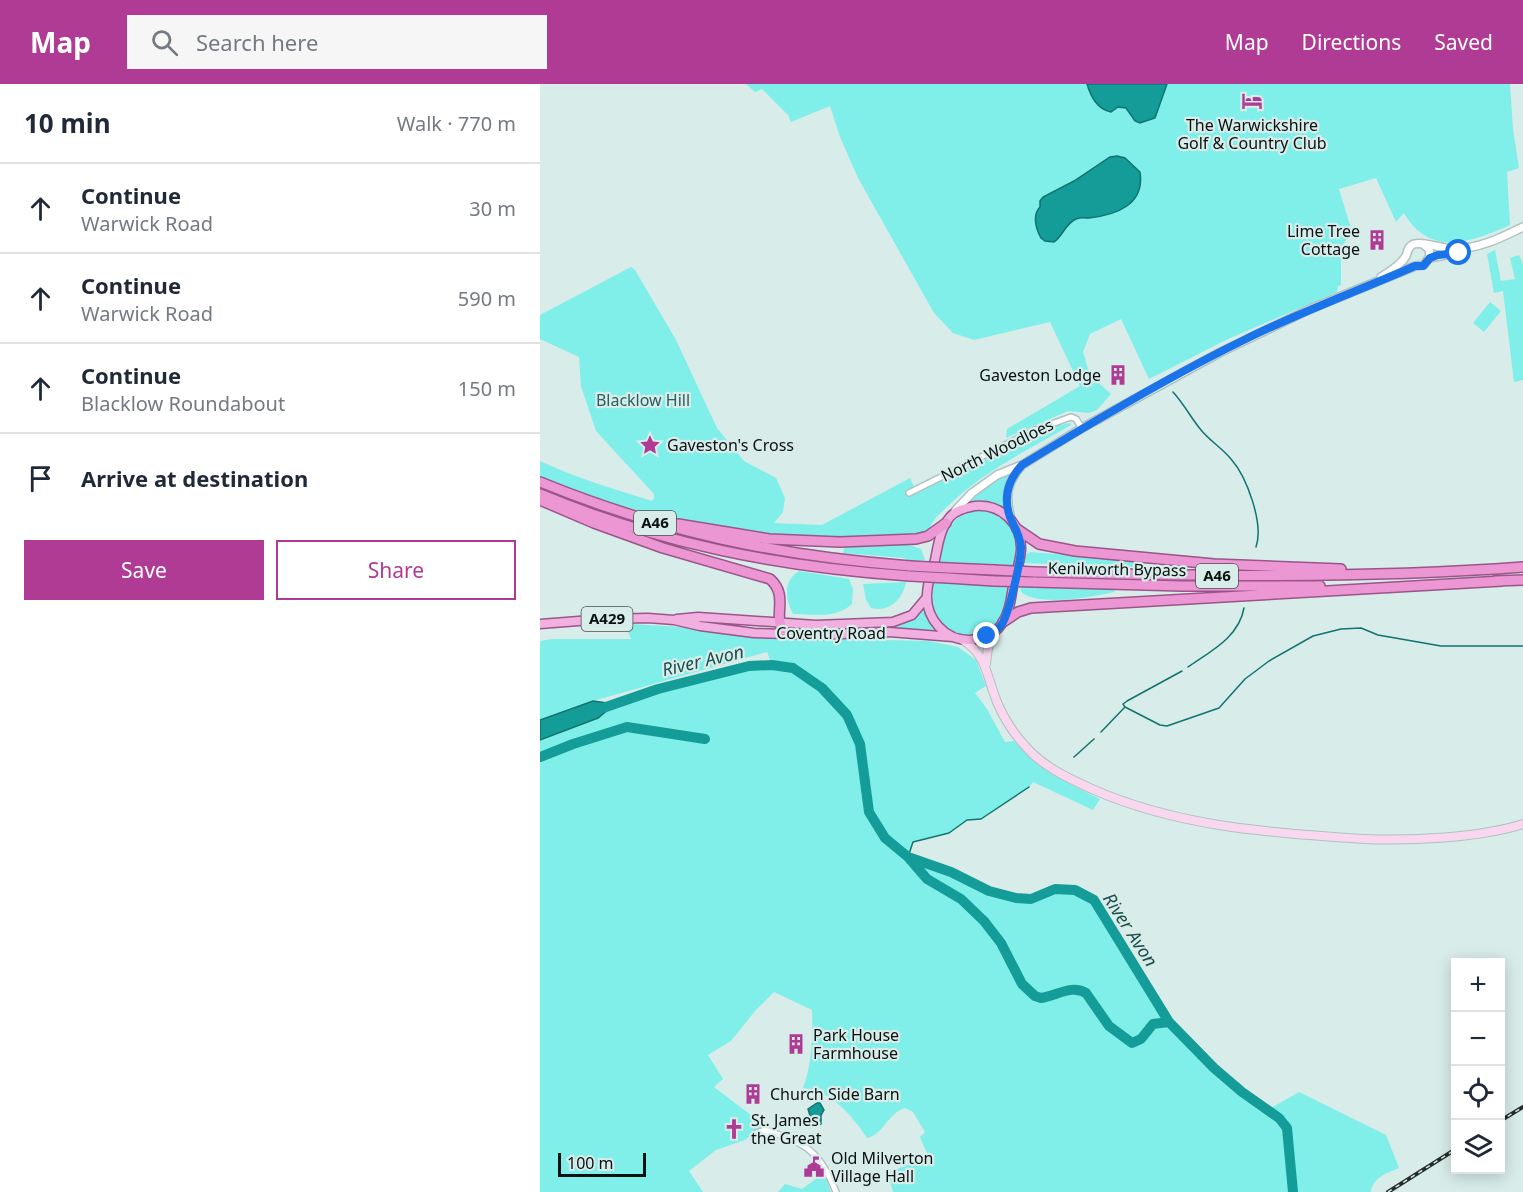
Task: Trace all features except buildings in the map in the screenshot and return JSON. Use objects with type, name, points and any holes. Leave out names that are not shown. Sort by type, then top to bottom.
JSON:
[{"type":"highway","name":"A46","points":[[540,482],[604,507]]},
{"type":"highway","name":"Kenilworth Bypass","points":[[540,494],[645,531],[748,557],[837,570],[910,576],[948,573]]},
{"type":"highway","name":"A46","points":[[540,500],[695,559],[770,579],[780,592],[779,623]]},
{"type":"highway","points":[[604,507],[735,534],[817,542],[880,542],[916,539],[928,536],[946,524]]},
{"type":"highway","name":"Kenilworth Bypass","points":[[604,507],[703,536],[773,550],[829,559],[910,566],[948,573],[994,576],[1034,582],[1268,586],[1523,580]]},
{"type":"highway","points":[[1017,529],[1039,544],[1075,551],[1215,564],[1401,573]]},
{"type":"highway","name":"Kenilworth Bypass","points":[[994,576],[1034,572],[1211,576],[1445,573],[1523,567]]},
{"type":"highway","points":[[1003,622],[1018,612],[1031,608],[1502,581]]},
{"type":"highway","points":[[779,623],[785,634]]},
{"type":"main road","points":[[986,666],[993,633],[1003,622],[1010,604],[1021,551],[1017,529],[1011,519],[999,511],[984,506],[969,507],[954,513],[946,524],[940,539],[927,597],[929,610],[937,625],[977,651],[986,666],[995,698],[1007,722],[1027,748],[1061,774],[1098,792],[1158,812],[1188,820],[1239,828],[1384,840],[1476,834],[1523,824]]},
{"type":"main road","name":"Coventry Road","points":[[540,624],[618,618],[674,620],[698,617],[839,625],[897,621],[915,613],[927,597]]},
{"type":"main road","name":"Coventry Road","points":[[674,620],[718,629],[785,634],[889,632],[958,638]]},
{"type":"main road","points":[[958,638],[976,639],[993,633]]},
{"type":"street","points":[[954,513],[982,485],[997,475],[1022,465],[1082,428],[1243,340],[1374,282],[1415,266],[1423,266],[1430,258],[1459,253],[1523,227]]},
{"type":"street","points":[[1415,266],[1409,261],[1407,255],[1407,250],[1412,244],[1450,249],[1476,246]]},
{"type":"street","points":[[1425,244],[1430,258]]},
{"type":"street","points":[[1374,282],[1407,255]]},
{"type":"street","name":"North Woodloes","points":[[909,493],[1050,423],[1073,417],[1082,428]]},
{"type":"street","points":[[1011,519],[1006,501],[1007,490],[1013,476],[1022,465]]},
{"type":"street","points":[[769,1131],[794,1141],[815,1154],[823,1163],[836,1192]]},
{"type":"green space","points":[[746,84],[1510,84],[1513,129],[1519,168],[1507,172],[1510,225],[1467,241],[1439,241],[1426,236],[1414,227],[1404,213],[1396,222],[1376,178],[1339,189],[1352,232],[1341,247],[1341,285],[1338,286],[1337,292],[1226,340],[1149,379],[1121,319],[1090,334],[1083,352],[1090,375],[1111,394],[1097,410],[1089,413],[1068,411],[1006,438],[1007,429],[1080,386],[1050,322],[974,340],[953,333],[934,313],[858,178],[840,137],[830,106],[791,122],[788,115],[762,89],[755,92]]},
{"type":"green space","points":[[1495,250],[1501,281],[1515,279],[1510,258],[1519,255],[1523,264],[1523,380],[1514,382],[1503,291],[1494,293],[1487,254]]},
{"type":"green space","name":"Blacklow Hill","points":[[631,267],[635,270],[676,340],[717,428],[744,461],[776,478],[785,498],[783,512],[774,523],[822,525],[910,478],[917,493],[1055,426],[1071,423],[1071,425],[1007,461],[977,481],[938,516],[929,530],[892,537],[770,535],[711,527],[652,514],[567,487],[540,476],[540,461],[581,478],[652,501],[654,498],[654,494],[596,431],[581,386],[579,357],[540,339],[540,315]]},
{"type":"green space","points":[[1490,302],[1501,311],[1484,332],[1473,323]]},
{"type":"green space","points":[[1014,470],[1004,490],[1005,509],[989,502],[968,503],[986,488]]},
{"type":"green space","points":[[978,510],[995,514],[1008,524],[1017,538],[1018,556],[1003,613],[992,629],[974,637],[949,632],[940,625],[935,616],[933,594],[943,542],[948,529],[966,513]]},
{"type":"green space","points":[[845,545],[910,545],[921,549],[925,560],[910,562],[904,558],[843,553]]},
{"type":"green space","points":[[1030,552],[1137,562],[1136,567],[1022,563],[1024,556]]},
{"type":"green space","points":[[799,571],[849,579],[853,589],[852,604],[832,614],[793,614],[788,602],[787,590],[790,580]]},
{"type":"green space","points":[[906,582],[899,599],[890,606],[871,608],[866,600],[863,584]]},
{"type":"green space","points":[[1020,586],[1115,588],[1114,592],[1104,594],[1053,600],[1029,597],[1021,592]]},
{"type":"green space","points":[[924,606],[940,633],[882,628],[834,630],[791,628],[884,625]]},
{"type":"green space","points":[[631,624],[681,627],[755,637],[929,641],[958,647],[976,660],[986,686],[975,693],[987,709],[1005,742],[1014,741],[1043,767],[1100,799],[1093,810],[1033,782],[981,819],[967,820],[949,833],[913,842],[908,857],[951,872],[989,891],[1016,898],[1031,899],[1055,889],[1075,890],[1094,900],[1169,1022],[1214,1068],[1268,1110],[1299,1092],[1386,1135],[1399,1168],[1377,1180],[1371,1192],[893,1192],[888,1173],[928,1156],[920,1137],[925,1132],[913,1112],[905,1108],[894,1114],[877,1133],[867,1138],[840,1105],[823,1094],[803,1088],[811,1050],[812,1010],[774,992],[731,1041],[708,1055],[723,1079],[714,1087],[764,1125],[745,1140],[716,1150],[689,1171],[703,1192],[540,1192],[540,740],[598,718],[615,704],[658,689],[749,666],[772,664],[767,652],[593,701],[540,720],[540,641],[631,639],[627,629]]},
{"type":"green space","points":[[824,1173],[831,1192],[778,1192],[785,1184],[802,1189]]},
{"type":"shaded area","points":[[1087,84],[1167,84],[1155,118],[1140,123],[1135,121],[1126,108],[1118,107],[1111,112],[1102,108],[1093,98]]},
{"type":"shaded area","points":[[1110,157],[1125,158],[1140,172],[1138,193],[1133,200],[1118,211],[1109,214],[1076,219],[1054,242],[1041,238],[1035,218],[1043,197],[1074,181]]},
{"type":"shaded area","points":[[593,701],[615,704],[598,718],[540,740],[540,720]]},
{"type":"shaded area","points":[[820,1103],[824,1110],[821,1115],[821,1124],[816,1126],[812,1122],[808,1109]]},
{"type":"waterway","points":[[1173,392],[1201,430],[1227,455],[1243,477],[1256,514],[1258,526],[1256,547]]},
{"type":"waterway","points":[[1188,667],[1215,649],[1230,635],[1241,618],[1244,608]]},
{"type":"waterway","points":[[1125,707],[1160,725],[1167,726],[1219,708],[1245,679],[1269,661],[1313,636],[1341,629],[1361,628],[1378,635],[1441,646],[1523,646]]},
{"type":"waterway","name":"River Avon","points":[[603,708],[658,689],[749,666],[772,665],[793,668],[822,688],[847,715],[860,744],[869,812],[885,838],[908,857],[927,879],[961,899],[984,921],[1001,943],[1022,984],[1035,996],[1041,998],[1070,990],[1086,993],[1109,1026],[1132,1043],[1141,1039],[1153,1024],[1169,1022]]},
{"type":"waterway","points":[[1101,732],[1125,707],[1123,704],[1182,671]]},
{"type":"waterway","points":[[540,757],[627,727],[705,739]]},
{"type":"waterway","points":[[1074,757],[1094,739]]},
{"type":"waterway","points":[[908,857],[913,842],[949,833],[967,820],[981,819],[1029,787]]},
{"type":"waterway","name":"River Avon","points":[[908,857],[951,872],[989,891],[1016,898],[1031,899],[1055,889],[1075,890],[1094,900],[1169,1022],[1214,1068],[1242,1092],[1279,1118],[1287,1128],[1293,1192]]},
{"type":"railway","points":[[1502,1120],[1523,1107]]},
{"type":"railway","points":[[1388,1192],[1451,1152]]},
{"type":"place","name":"The Warwickshire Golf & Country Club","points":[[1252,101]]},
{"type":"place","name":"Lime Tree Cottage","points":[[1377,240]]},
{"type":"place","name":"Gaveston Lodge","points":[[1118,375]]},
{"type":"place","name":"Gaveston's Cross","points":[[650,445]]},
{"type":"place","name":"Park House Farmhouse","points":[[796,1044]]},
{"type":"place","name":"Church Side Barn","points":[[753,1094]]},
{"type":"place","name":"St. James the Great","points":[[734,1129]]},
{"type":"place","name":"Old Milverton Village Hall","points":[[814,1167]]},
{"type":"route","points":[[987,636],[1002,624],[1010,604],[1021,546],[1017,529],[1007,506],[1006,496],[1008,485],[1022,465],[1082,428],[1243,340],[1374,282],[1415,266],[1423,266],[1430,258],[1459,253]]}]
